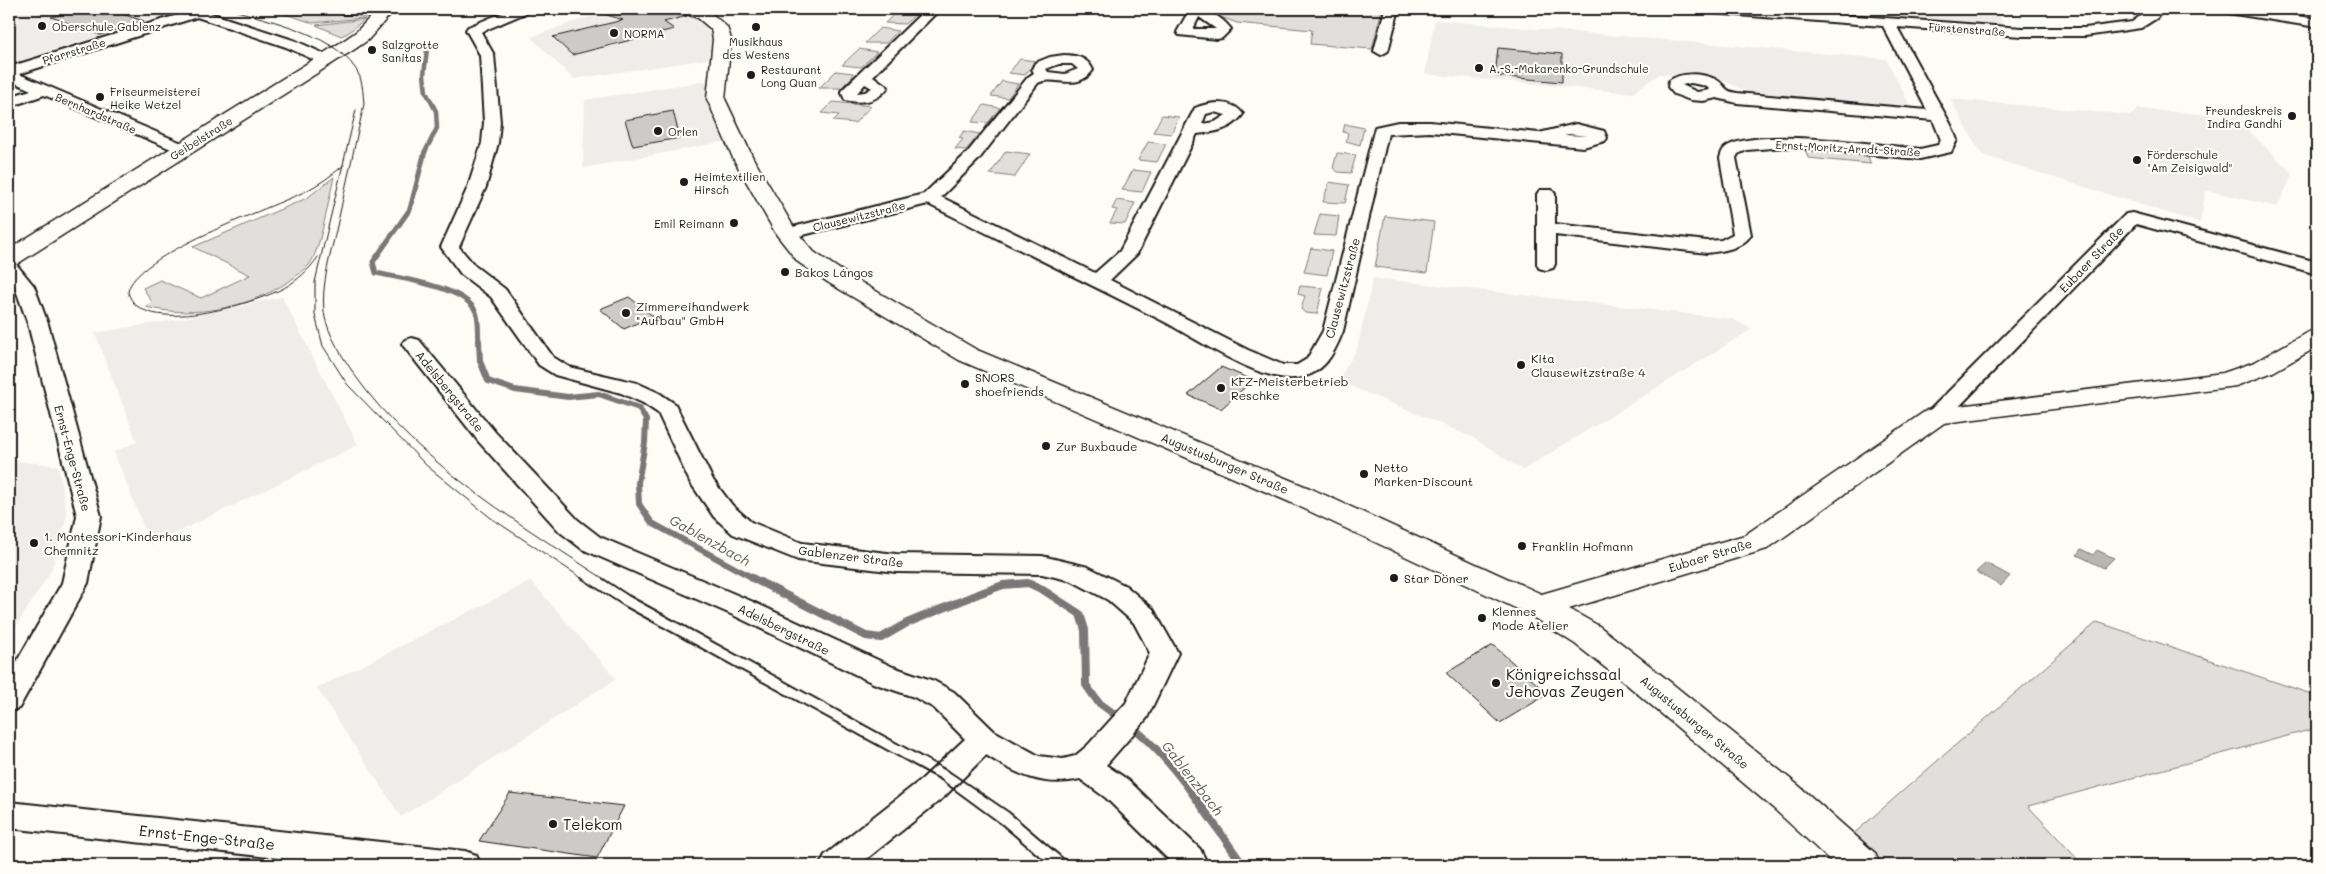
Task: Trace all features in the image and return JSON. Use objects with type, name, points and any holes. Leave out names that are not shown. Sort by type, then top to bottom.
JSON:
[{"type":"main road","points":[[344,9],[394,9]]},
{"type":"main road","name":"Geibelstraße","points":[[9,258],[326,60],[362,36],[387,9]]},
{"type":"main road","name":"Augustusburger Straße","points":[[687,9],[704,15],[719,27],[722,39],[716,99],[743,158],[787,234],[806,258],[968,355],[1304,497],[1538,606],[1587,635],[1637,674],[1793,803],[1861,865]]},
{"type":"main road","name":"Eubaer Straße","points":[[1538,606],[1756,542],[1938,416],[2227,380],[2264,368],[2317,338]]},
{"type":"street","name":"Gablenzer Straße","points":[[523,9],[473,30],[487,56],[492,122],[490,142],[477,187],[450,247],[468,270],[498,293],[546,361],[562,371],[629,388],[667,409],[702,482],[723,511],[742,528],[798,551],[896,563],[1042,565],[1079,573],[1117,593],[1144,616],[1164,653],[1137,710],[1111,740],[1084,766]]},
{"type":"street","points":[[863,77],[933,9]]},
{"type":"street","points":[[1381,51],[1392,9]]},
{"type":"street","name":"Fürstenstraße","points":[[1712,9],[1889,24],[2022,32],[2084,32],[2136,25],[2152,15],[2156,9]]},
{"type":"street","points":[[2228,9],[2317,23]]},
{"type":"street","points":[[191,11],[291,44],[326,60]]},
{"type":"street","name":"Pfarrstraße","points":[[9,74],[191,11]]},
{"type":"street","name":"Ernst-Moritz-Arndt-Straße","points":[[1547,229],[1707,247],[1723,246],[1735,242],[1742,235],[1728,158],[1732,151],[1744,145],[1785,142],[1920,154],[1945,149],[1949,140],[1889,24]]},
{"type":"street","name":"Bernhardstraße","points":[[9,74],[43,91],[183,149]]},
{"type":"street","name":"Clausewitzstraße","points":[[787,234],[930,198],[974,156],[1033,80],[1042,75]]},
{"type":"street","points":[[9,102],[43,91]]},
{"type":"street","points":[[1717,94],[1737,98],[1938,116]]},
{"type":"street","name":"Clausewitzstraße","points":[[930,198],[1189,326],[1264,366],[1279,371],[1295,372],[1308,370],[1322,357],[1333,331],[1381,130],[1398,127],[1430,127],[1540,138]]},
{"type":"street","points":[[1097,282],[1128,254],[1190,130]]},
{"type":"street","points":[[1546,194],[1546,264]]},
{"type":"street","name":"Eubaer Straße","points":[[1938,416],[2132,218],[2317,268]]},
{"type":"street","name":"Ernst-Enge-Straße","points":[[9,268],[24,286],[38,324],[89,516],[75,583],[9,700]]},
{"type":"street","name":"Adelsbergstraße","points":[[412,344],[487,437],[569,526],[591,543],[742,608],[812,644],[865,667],[924,689],[944,700],[954,712],[984,739],[1035,768],[1063,771],[1084,766]]},
{"type":"street","points":[[836,865],[933,788],[984,739]]},
{"type":"street","points":[[1084,766],[1118,789],[1188,859]]},
{"type":"street","name":"Ernst-Enge-Straße","points":[[9,815],[465,865]]},
{"type":"shaded area","points":[[9,9],[164,9],[176,12],[16,62],[9,62]]},
{"type":"shaded area","points":[[270,9],[368,13],[372,17],[313,23]]},
{"type":"shaded area","points":[[639,9],[671,9],[699,19],[707,27],[712,37],[708,59],[573,79],[531,37],[588,17],[619,17]]},
{"type":"shaded area","points":[[899,9],[918,12],[905,24],[885,23]]},
{"type":"shaded area","points":[[1218,9],[1382,9],[1372,49],[1310,44],[1312,30],[1237,23],[1215,15]]},
{"type":"shaded area","points":[[1791,9],[1994,9],[2003,22],[1997,25],[1974,24]]},
{"type":"shaded area","points":[[365,19],[348,33],[341,36],[316,25]]},
{"type":"shaded area","points":[[1435,20],[1886,59],[1911,107],[1748,92],[1723,80],[1659,74],[1633,93],[1425,74]]},
{"type":"shaded area","points":[[880,28],[898,31],[886,43],[865,43]]},
{"type":"shaded area","points":[[859,49],[877,52],[861,67],[842,65]]},
{"type":"shaded area","points":[[1020,59],[1036,61],[1025,75],[1009,73]]},
{"type":"shaded area","points":[[836,71],[853,73],[853,76],[841,88],[819,88]]},
{"type":"shaded area","points":[[706,81],[709,104],[727,141],[583,168],[585,100]]},
{"type":"shaded area","points":[[1002,81],[1018,84],[1008,98],[991,96]]},
{"type":"shaded area","name":"Förderschule \"Am Zeisigwald\"","points":[[1950,99],[2131,115],[2139,109],[2235,117],[2293,174],[2277,207],[2206,190],[2200,223],[1982,155]]},
{"type":"shaded area","points":[[833,102],[871,106],[855,123],[833,121],[839,115],[822,113]]},
{"type":"shaded area","points":[[984,105],[1000,108],[988,123],[972,122]]},
{"type":"shaded area","points":[[1162,115],[1179,117],[1171,134],[1153,132]]},
{"type":"shaded area","points":[[1345,124],[1364,128],[1360,145],[1346,141],[1348,133],[1343,132]]},
{"type":"shaded area","points":[[964,131],[980,134],[966,150],[955,149],[963,139],[959,138]]},
{"type":"shaded area","points":[[1148,142],[1166,144],[1157,162],[1138,160]]},
{"type":"shaded area","points":[[1805,148],[1867,154],[1871,164],[1808,158]]},
{"type":"shaded area","points":[[1006,151],[1030,154],[1015,177],[990,174]]},
{"type":"shaded area","points":[[1337,153],[1356,155],[1351,173],[1338,172],[1333,168]]},
{"type":"shaded area","points":[[1133,170],[1151,172],[1142,192],[1122,190]]},
{"type":"shaded area","points":[[334,177],[315,255],[301,273],[288,282],[256,299],[220,309],[182,312],[146,307],[152,302],[143,288],[160,280],[201,298],[250,275],[193,247],[307,198]]},
{"type":"shaded area","points":[[1329,182],[1349,185],[1345,203],[1323,202]]},
{"type":"shaded area","points":[[1117,200],[1135,203],[1125,224],[1110,223],[1117,210],[1112,209]]},
{"type":"shaded area","points":[[1320,214],[1339,216],[1336,236],[1314,235]]},
{"type":"shaded area","points":[[1385,216],[1434,222],[1427,273],[1375,267]]},
{"type":"shaded area","points":[[1311,248],[1332,251],[1327,275],[1304,272]]},
{"type":"shaded area","name":"Kita Clausewitzstraße 4","points":[[1373,278],[1732,319],[1752,329],[1523,470],[1472,437],[1338,381],[1357,349]]},
{"type":"shaded area","points":[[1300,286],[1323,288],[1317,314],[1305,313],[1301,309],[1305,296],[1298,294]]},
{"type":"shaded area","points":[[282,297],[358,445],[151,545],[114,452],[137,442],[95,333],[181,319]]},
{"type":"shaded area","name":"1. Montessori-Kinderhaus Chemnitz","points":[[9,460],[58,466],[67,516],[51,571],[10,636]]},
{"type":"shaded area","points":[[2081,549],[2093,555],[2097,550],[2114,558],[2104,568],[2077,555]]},
{"type":"shaded area","points":[[1986,563],[2010,576],[2001,586],[1976,572]]},
{"type":"shaded area","points":[[531,581],[616,679],[401,817],[317,688]]},
{"type":"shaded area","points":[[2097,622],[2317,696],[2317,728],[2028,806],[2083,865],[1873,865],[1851,836]]},
{"type":"building","name":"Oberschule Gablenz","points":[[80,9],[107,9],[144,21],[100,35],[51,17]]},
{"type":"building","name":"NORMA","points":[[602,9],[677,9],[680,14],[687,16],[664,22],[674,29],[572,55],[553,37],[623,20],[601,13]]},
{"type":"building","name":"A.-S.-Makarenko-Grundschule","points":[[1498,48],[1562,54],[1562,82],[1495,76]]},
{"type":"building","name":"Orlen","points":[[673,111],[680,138],[633,146],[625,120]]},
{"type":"building","name":"Zimmereihandwerk \"Aufbau\" GmbH","points":[[629,297],[653,316],[624,329],[600,309]]},
{"type":"building","name":"KFZ-Meisterbetrieb Reschke","points":[[1221,367],[1253,380],[1221,409],[1188,395]]},
{"type":"building","name":"Königreichssaal Jehovas Zeugen","points":[[1493,645],[1548,694],[1500,723],[1446,673]]},
{"type":"building","name":"Telekom","points":[[510,793],[624,806],[597,858],[479,841]]},
{"type":"waterway","name":"Gablenzbach","points":[[425,152],[437,128],[436,111],[426,92],[424,75],[427,49]]},
{"type":"waterway","name":"Gablenzbach","points":[[425,151],[410,209],[373,262],[376,273],[433,286],[462,297],[472,305],[477,315],[479,342]]},
{"type":"waterway","name":"Gablenzbach","points":[[479,341],[480,361],[488,381],[515,390],[568,397],[599,394],[639,408],[646,420],[645,443],[638,483],[639,504],[652,523],[755,579]]},
{"type":"waterway","name":"Gablenzbach","points":[[752,578],[866,636],[881,638],[907,623],[978,594],[1003,585],[1028,583],[1043,590],[1080,614],[1085,630],[1086,685],[1098,702],[1121,719]]},
{"type":"waterway","name":"Gablenzbach","points":[[1129,725],[1145,738],[1176,771],[1243,865]]},
{"type":"tram line","points":[[230,9],[284,25],[322,40],[338,50],[351,63],[360,77],[364,104],[327,269],[323,301],[327,324],[343,357],[367,391],[395,423],[427,453],[496,507],[604,579]]},
{"type":"tram line","points":[[343,166],[356,110]]},
{"type":"tram line","points":[[318,257],[303,274],[284,288],[250,302],[200,313],[175,315],[154,313],[137,306],[128,292],[136,278],[153,263],[178,248],[306,191],[343,166]]},
{"type":"tram line","points":[[343,166],[315,282],[315,315],[323,346],[347,384],[427,466],[491,518],[583,579]]},
{"type":"tram line","points":[[581,578],[624,606],[941,780],[1001,824],[1049,865]]},
{"type":"tram line","points":[[602,578],[628,595],[950,772],[1009,812],[1071,865]]},
{"type":"place","name":"Oberschule Gablenz","points":[[42,26]]},
{"type":"place","name":"Musikhaus des Westens","points":[[756,27]]},
{"type":"place","name":"NORMA","points":[[614,33]]},
{"type":"place","name":"Salzgrotte Sanitas","points":[[372,50]]},
{"type":"place","name":"A.-S.-Makarenko-Grundschule","points":[[1479,68]]},
{"type":"place","name":"Restaurant Long Quan","points":[[751,75]]},
{"type":"place","name":"Friseurmeisterei Heike Wetzel","points":[[100,97]]},
{"type":"place","name":"Freundeskreis Indira Gandhi","points":[[2292,116]]},
{"type":"place","name":"Orlen","points":[[658,131]]},
{"type":"place","name":"Förderschule \"Am Zeisigwald\"","points":[[2137,160]]},
{"type":"place","name":"Heimtextilien Hirsch","points":[[684,182]]},
{"type":"place","name":"Emil Reimann","points":[[734,223]]},
{"type":"place","name":"Bakos Lángos","points":[[785,272]]},
{"type":"place","name":"Zimmereihandwerk \"Aufbau\" GmbH","points":[[626,313]]},
{"type":"place","name":"Kita Clausewitzstraße 4","points":[[1521,365]]},
{"type":"place","name":"SNORS shoefriends","points":[[965,384]]},
{"type":"place","name":"KFZ-Meisterbetrieb Reschke","points":[[1221,388]]},
{"type":"place","name":"Zur Buxbaude","points":[[1046,446]]},
{"type":"place","name":"Netto Marken-Discount","points":[[1364,474]]},
{"type":"place","name":"1. Montessori-Kinderhaus Chemnitz","points":[[34,543]]},
{"type":"place","name":"Franklin Hofmann","points":[[1522,546]]},
{"type":"place","name":"Star Döner","points":[[1394,578]]},
{"type":"place","name":"Klennes Mode Atelier","points":[[1482,618]]},
{"type":"place","name":"Königreichssaal Jehovas Zeugen","points":[[1496,683]]},
{"type":"place","name":"Telekom","points":[[553,824]]}]
